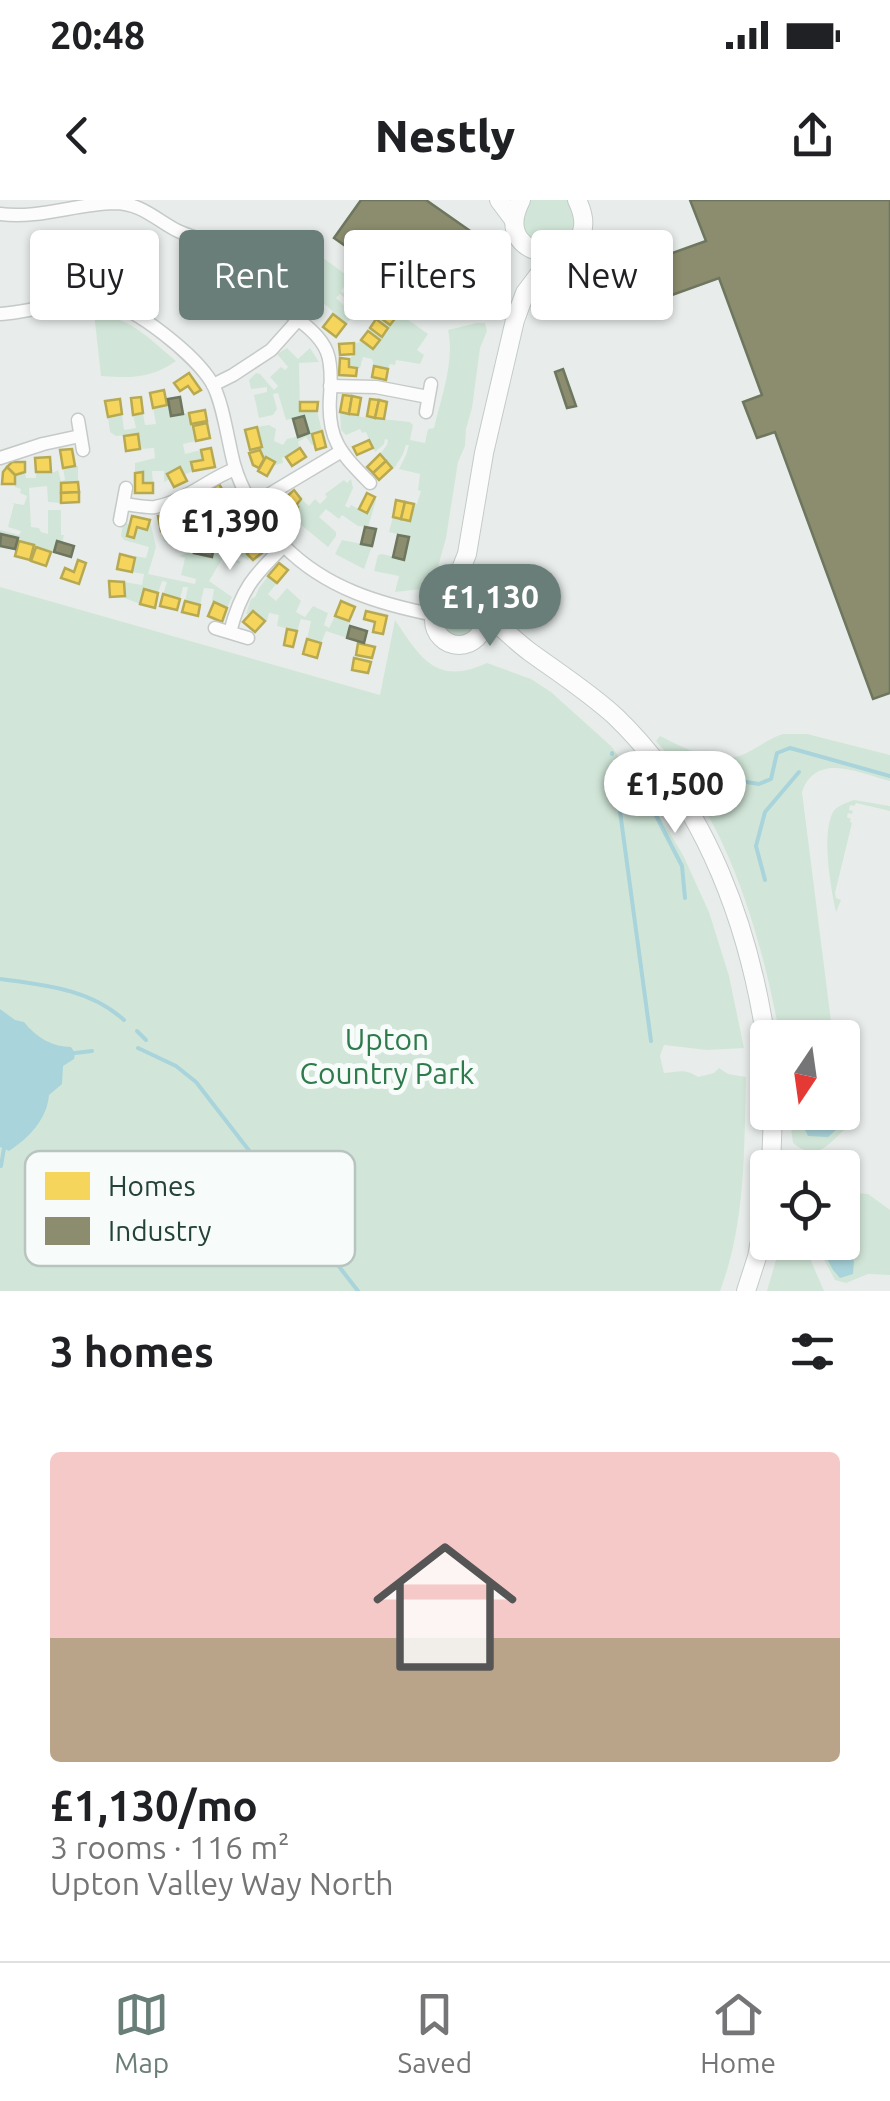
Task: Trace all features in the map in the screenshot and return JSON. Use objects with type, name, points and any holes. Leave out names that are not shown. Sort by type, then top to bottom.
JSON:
[{"type":"street","points":[[445,599],[467,554],[504,363],[525,293],[521,239],[514,220],[499,200]]},
{"type":"street","points":[[514,220],[521,200]]},
{"type":"street","points":[[578,201],[583,222],[580,230]]},
{"type":"street","points":[[0,214],[20,216],[113,203],[144,209],[176,230],[233,255],[266,296],[326,347],[332,432],[340,452],[370,483]]},
{"type":"street","points":[[521,239],[531,249]]},
{"type":"street","points":[[525,293],[531,285]]},
{"type":"street","points":[[0,314],[86,300],[110,302],[130,310],[192,360],[213,385],[236,469],[253,504],[284,546],[317,573],[360,596],[434,616]]},
{"type":"street","points":[[213,385],[270,350],[296,321]]},
{"type":"street","points":[[330,386],[430,391],[426,412]]},
{"type":"street","points":[[0,458],[44,444],[82,443],[78,420]]},
{"type":"street","points":[[253,504],[340,452]]},
{"type":"street","points":[[124,504],[153,507],[172,502],[236,469]]},
{"type":"street","points":[[120,520],[126,488]]},
{"type":"street","points":[[230,632],[243,592],[284,546]]},
{"type":"street","points":[[467,554],[485,624],[469,644]]},
{"type":"street","points":[[528,650],[494,643],[445,641],[435,628],[439,604],[464,594],[528,650],[616,717],[657,764],[693,818],[722,876],[738,920],[763,1020]]},
{"type":"street","points":[[215,628],[248,638]]},
{"type":"street","points":[[746,1291],[756,1260]]},
{"type":"green space","points":[[529,200],[568,200],[575,212],[575,224],[572,230],[531,230],[531,239],[523,227],[523,212]]},
{"type":"green space","points":[[324,259],[344,273],[344,297],[340,294],[336,298],[344,306],[344,320],[350,320],[346,324],[327,306]]},
{"type":"green space","points":[[95,320],[129,324],[176,361],[140,376],[101,376]]},
{"type":"green space","points":[[377,320],[390,325],[394,320],[408,320],[428,334],[417,350],[424,355],[420,364],[396,360],[388,369],[374,366],[372,359],[363,357],[360,368],[349,367],[354,343],[380,340],[368,331],[370,328],[381,336],[388,328]]},
{"type":"green space","points":[[485,323],[487,331],[480,348],[465,446],[458,462],[437,570],[421,589],[395,592],[399,576],[374,571],[378,555],[403,559],[408,537],[389,532],[393,517],[410,520],[421,491],[420,474],[399,469],[409,445],[392,468],[380,454],[388,440],[375,452],[366,432],[360,429],[346,435],[341,430],[340,412],[410,422],[410,440],[425,443],[428,429],[434,428],[446,379],[448,330]]},
{"type":"green space","points":[[287,348],[298,359],[310,348],[319,362],[299,363],[300,410],[317,411],[322,431],[312,434],[315,444],[306,437],[298,442],[300,448],[275,465],[274,461],[262,458],[257,427],[269,425],[276,429],[274,441],[283,445],[287,439],[308,434],[304,416],[286,420],[278,393],[273,394],[277,409],[273,415],[259,418],[254,395],[267,392],[267,387],[251,389],[249,380],[260,374],[274,390],[278,386],[270,377],[281,367],[288,367],[277,354]]},
{"type":"green space","points":[[168,399],[171,415],[189,413],[191,424],[199,422],[193,426],[196,441],[183,444],[185,454],[201,450],[203,460],[192,462],[193,471],[184,475],[179,467],[164,482],[164,471],[152,471],[153,483],[143,483],[142,473],[135,473],[135,463],[155,458],[154,448],[140,449],[137,434],[116,436],[110,432],[108,417],[122,414],[124,430],[136,428],[133,415],[143,413],[145,425],[156,424],[153,408],[167,405]]},
{"type":"green space","points":[[78,466],[78,482],[61,484],[61,503],[48,502],[47,486],[29,488],[31,527],[48,534],[48,510],[61,510],[64,535],[54,552],[19,542],[16,549],[18,538],[1,534],[0,538],[0,530],[19,535],[21,531],[8,527],[12,503],[24,505],[27,496],[15,487],[17,472],[25,472],[26,478],[36,478],[36,472],[58,470],[61,481],[65,480],[63,468]]},
{"type":"green space","points":[[351,479],[353,488],[345,506],[367,513],[375,497],[368,527],[358,526],[342,515],[339,519],[326,509],[319,517],[336,532],[328,547],[294,519],[298,507],[295,504],[301,499],[309,506],[315,499],[320,504],[327,497],[325,494]]},
{"type":"green space","points":[[242,504],[269,546],[267,549],[255,537],[248,560],[233,552],[231,557],[239,564],[224,556],[209,581],[232,597],[227,608],[212,601],[214,589],[204,588],[200,605],[185,601],[188,587],[183,587],[180,599],[163,594],[167,582],[162,581],[158,593],[144,589],[140,604],[122,597],[124,582],[142,585],[144,574],[132,572],[135,556],[146,558],[149,547],[124,540],[123,523],[130,524],[127,535],[134,538],[137,527],[147,530],[150,521],[156,547],[148,574],[195,584],[196,579],[181,575],[185,558],[179,556],[191,551],[189,541],[185,541],[181,531],[176,532],[178,543],[169,544],[161,531],[195,522],[200,533],[194,553],[211,557],[224,515],[235,526],[242,519],[232,508]]},
{"type":"green space","points":[[342,540],[372,546],[364,569],[335,554]]},
{"type":"green space","points":[[268,576],[277,583],[268,594],[276,601],[287,588],[301,601],[296,612],[305,617],[313,606],[328,613],[324,625],[329,628],[335,616],[349,621],[347,638],[326,631],[321,643],[307,639],[311,621],[301,619],[297,631],[277,626],[279,615],[269,613],[267,621],[246,614],[251,599]]},
{"type":"green space","name":"Upton Country Park","points":[[0,587],[380,695],[395,620],[432,665],[455,671],[487,663],[531,679],[612,747],[683,855],[709,912],[729,976],[744,1048],[707,1050],[664,1045],[660,1056],[664,1073],[685,1072],[698,1077],[719,1068],[746,1077],[739,1212],[720,1291],[0,1291]]},
{"type":"green space","points":[[460,601],[473,606],[478,619],[473,632],[460,637],[447,632],[442,619],[447,606]]},
{"type":"green space","points":[[783,734],[807,734],[890,755],[890,781],[828,768],[809,779],[802,792],[831,1020],[776,1020],[763,958],[722,842],[681,772],[656,741],[660,736],[698,754],[729,758]]},
{"type":"green space","points":[[854,800],[890,806],[890,811],[850,805],[849,810],[853,811],[847,817],[852,823],[835,893],[841,900],[836,912],[828,862],[829,822],[837,808]]},
{"type":"green space","points":[[791,1130],[844,1130],[821,1150],[804,1150],[793,1143]]},
{"type":"green space","points":[[860,1193],[868,1194],[890,1210],[890,1275],[868,1274],[846,1283],[835,1280],[824,1260],[860,1260]]},
{"type":"green space","points":[[776,1260],[811,1260],[824,1291],[767,1291]]},
{"type":"water","points":[[0,1009],[45,1040],[71,1047],[75,1053],[74,1059],[63,1066],[62,1084],[49,1095],[41,1120],[9,1151],[0,1147]]},
{"type":"water","points":[[805,1130],[836,1130],[828,1137],[808,1136]]},
{"type":"water","points":[[828,1260],[854,1261],[853,1274],[840,1278]]},
{"type":"building: Homes","points":[[333,314],[346,324],[336,337],[323,327]]},
{"type":"building: Homes","points":[[377,320],[388,328],[382,337],[370,328]]},
{"type":"building: Homes","points":[[368,331],[380,340],[373,349],[361,340]]},
{"type":"building: Homes","points":[[354,343],[354,354],[340,355],[339,344]]},
{"type":"building: Homes","points":[[340,358],[349,359],[349,367],[357,368],[356,376],[339,375]]},
{"type":"building: Homes","points":[[374,366],[388,369],[386,380],[372,377]]},
{"type":"building: Homes","points":[[189,373],[201,390],[194,394],[188,386],[180,391],[174,383]]},
{"type":"building: Homes","points":[[164,390],[167,405],[153,408],[150,393]]},
{"type":"building: Homes","points":[[343,395],[352,396],[349,414],[340,412]]},
{"type":"building: Homes","points":[[352,396],[361,398],[358,415],[349,414]]},
{"type":"building: Homes","points":[[141,397],[143,413],[133,415],[131,398]]},
{"type":"building: Homes","points":[[120,399],[122,414],[108,417],[105,401]]},
{"type":"building: Homes","points":[[370,399],[379,400],[375,418],[367,416]]},
{"type":"building: Homes","points":[[379,400],[387,402],[384,419],[375,418]]},
{"type":"building: Homes","points":[[300,402],[318,402],[317,411],[300,411]]},
{"type":"building: Homes","points":[[205,410],[207,421],[191,424],[189,413]]},
{"type":"building: Homes","points":[[207,423],[210,438],[196,441],[193,426]]},
{"type":"building: Homes","points":[[257,427],[262,447],[250,450],[245,430]]},
{"type":"building: Homes","points":[[322,431],[326,447],[316,450],[312,434]]},
{"type":"building: Homes","points":[[138,434],[140,449],[126,451],[124,436]]},
{"type":"building: Homes","points":[[369,440],[373,448],[357,455],[353,447]]},
{"type":"building: Homes","points":[[211,448],[215,467],[193,471],[191,462],[203,460],[201,450]]},
{"type":"building: Homes","points":[[300,448],[306,457],[292,466],[286,457]]},
{"type":"building: Homes","points":[[72,449],[75,466],[63,468],[60,450]]},
{"type":"building: Homes","points":[[260,450],[264,459],[259,468],[253,465],[249,453]]},
{"type":"building: Homes","points":[[380,454],[386,461],[373,473],[367,467]]},
{"type":"building: Homes","points":[[50,457],[51,472],[36,472],[35,458]]},
{"type":"building: Homes","points":[[266,457],[275,462],[267,476],[258,471]]},
{"type":"building: Homes","points":[[386,461],[392,468],[379,480],[373,473]]},
{"type":"building: Homes","points":[[12,462],[25,462],[25,472],[15,475],[7,467]]},
{"type":"building: Homes","points":[[7,467],[15,475],[15,484],[2,484]]},
{"type":"building: Homes","points":[[180,467],[187,481],[174,487],[167,474]]},
{"type":"building: Homes","points":[[143,472],[143,483],[153,483],[153,493],[135,493],[135,473]]},
{"type":"building: Homes","points":[[78,482],[79,492],[61,493],[61,483]]},
{"type":"building: Homes","points":[[219,484],[229,501],[220,506],[215,497],[204,503],[200,496]]},
{"type":"building: Homes","points":[[294,490],[301,499],[295,507],[284,506],[285,498]]},
{"type":"building: Homes","points":[[79,492],[79,502],[61,503],[61,493]]},
{"type":"building: Homes","points":[[367,493],[375,497],[367,513],[359,509]]},
{"type":"building: Homes","points":[[396,500],[405,502],[401,519],[393,517]]},
{"type":"building: Homes","points":[[405,502],[414,504],[410,521],[401,519]]},
{"type":"building: Homes","points":[[186,506],[195,522],[187,527],[178,512]]},
{"type":"building: Homes","points":[[281,506],[298,507],[297,517],[281,516]]},
{"type":"building: Homes","points":[[232,508],[242,519],[234,526],[224,515]]},
{"type":"building: Homes","points":[[172,514],[175,529],[161,531],[158,516]]},
{"type":"building: Homes","points":[[132,516],[150,520],[147,530],[137,527],[134,538],[127,536]]},
{"type":"building: Homes","points":[[255,536],[267,549],[253,560],[247,554],[254,547],[249,542]]},
{"type":"building: Homes","points":[[19,541],[34,545],[30,560],[15,556]]},
{"type":"building: Homes","points":[[36,547],[51,552],[46,566],[31,561]]},
{"type":"building: Homes","points":[[120,554],[135,558],[132,572],[117,569]]},
{"type":"building: Homes","points":[[78,560],[86,563],[79,584],[61,578],[65,568],[74,572]]},
{"type":"building: Homes","points":[[279,563],[288,570],[277,583],[268,576]]},
{"type":"building: Homes","points":[[109,581],[124,582],[125,596],[110,597]]},
{"type":"building: Homes","points":[[144,589],[158,593],[155,608],[140,604]]},
{"type":"building: Homes","points":[[163,594],[180,599],[177,610],[160,606]]},
{"type":"building: Homes","points":[[185,601],[200,605],[198,616],[182,612]]},
{"type":"building: Homes","points":[[341,601],[355,607],[349,621],[335,616]]},
{"type":"building: Homes","points":[[214,602],[227,608],[222,622],[208,616]]},
{"type":"building: Homes","points":[[253,611],[265,621],[255,632],[243,622]]},
{"type":"building: Homes","points":[[366,611],[387,616],[383,634],[373,632],[375,622],[364,619]]},
{"type":"building: Homes","points":[[287,629],[297,631],[293,647],[284,645]]},
{"type":"building: Homes","points":[[307,639],[321,643],[317,658],[303,654]]},
{"type":"building: Homes","points":[[358,643],[375,647],[372,658],[356,655]]},
{"type":"building: Homes","points":[[354,658],[371,662],[368,673],[352,670]]},
{"type":"building: Industry","points":[[361,200],[426,200],[469,230],[344,230],[344,245],[334,238]]},
{"type":"building: Industry","points":[[690,200],[890,200],[890,693],[873,699],[775,432],[757,438],[743,402],[762,395],[719,278],[673,295],[673,253],[706,241]]},
{"type":"building: Industry","points":[[563,369],[576,406],[567,408],[555,372]]},
{"type":"building: Industry","points":[[180,397],[183,414],[171,416],[168,399]]},
{"type":"building: Industry","points":[[304,416],[309,433],[298,437],[293,419]]},
{"type":"building: Industry","points":[[365,527],[376,529],[372,546],[361,544]]},
{"type":"building: Industry","points":[[1,534],[18,538],[15,549],[0,546]]},
{"type":"building: Industry","points":[[398,535],[409,537],[404,560],[393,557]]},
{"type":"building: Industry","points":[[57,541],[74,546],[71,557],[54,552]]},
{"type":"building: Industry","points":[[197,542],[214,546],[212,557],[194,553]]},
{"type":"building: Industry","points":[[350,626],[367,631],[364,643],[347,638]]},
{"type":"waterway","points":[[702,775],[759,784],[771,779],[777,753],[790,748],[890,776]]},
{"type":"waterway","points":[[614,767],[651,1041]]},
{"type":"waterway","points":[[631,767],[682,866],[685,898]]},
{"type":"waterway","points":[[765,880],[756,846],[765,812],[799,772]]},
{"type":"waterway","points":[[0,979],[81,995],[124,1020]]},
{"type":"waterway","points":[[137,1031],[146,1040]]},
{"type":"waterway","points":[[138,1048],[176,1066],[196,1082],[249,1151]]},
{"type":"waterway","points":[[75,1053],[92,1051]]},
{"type":"waterway","points":[[1,1166],[4,1148]]},
{"type":"waterway","points":[[339,1266],[358,1291]]}]
